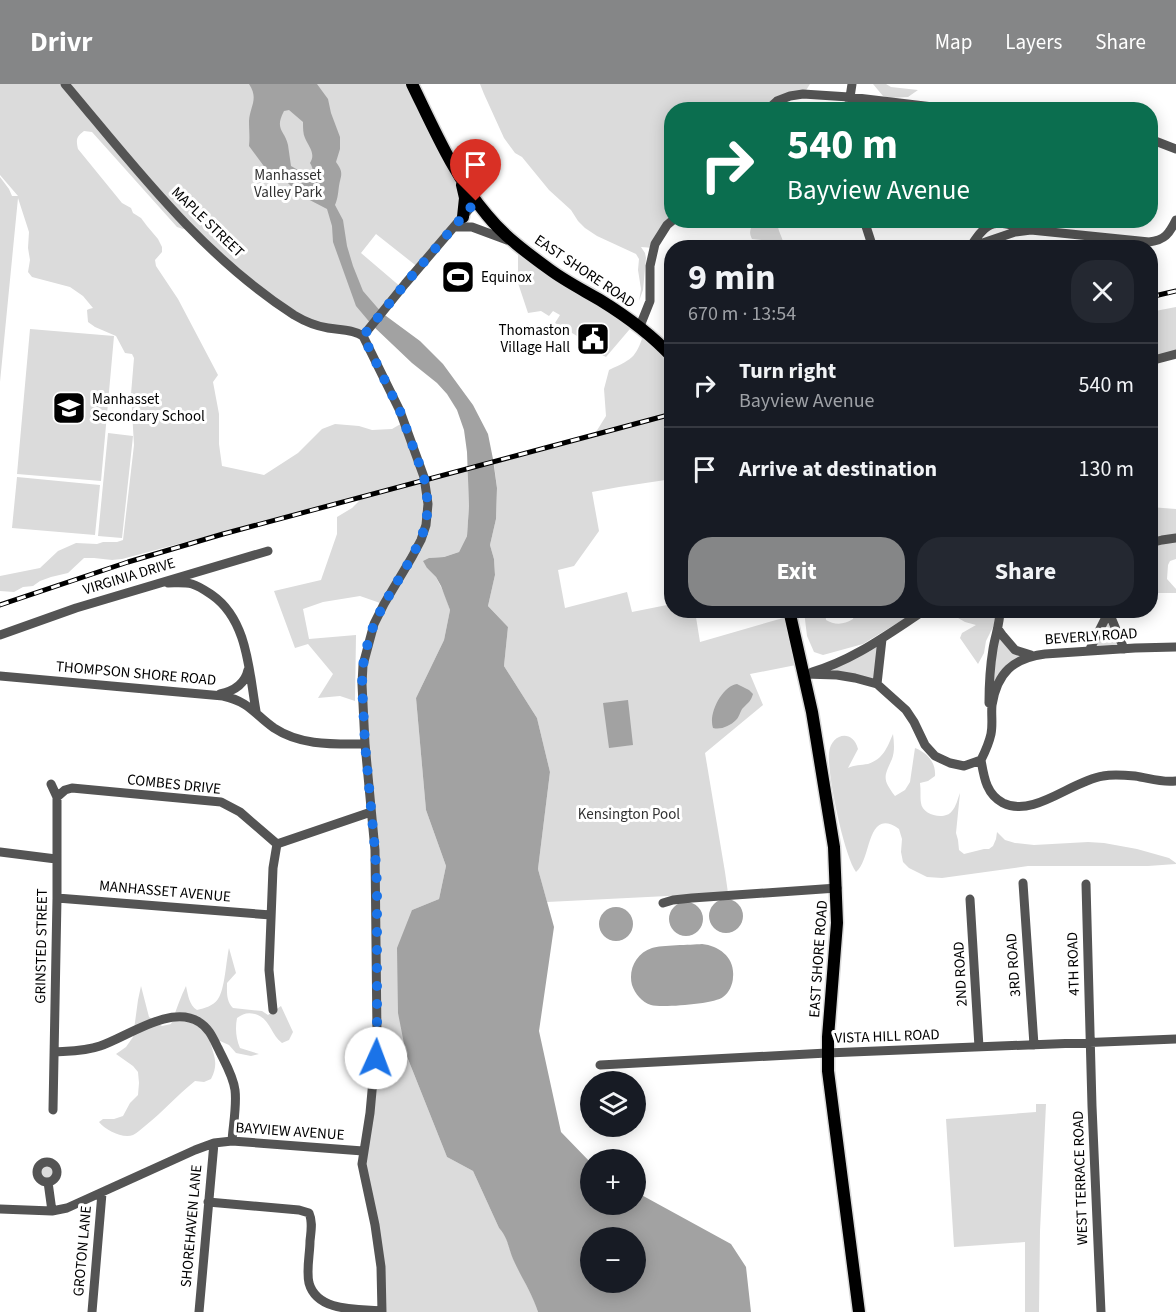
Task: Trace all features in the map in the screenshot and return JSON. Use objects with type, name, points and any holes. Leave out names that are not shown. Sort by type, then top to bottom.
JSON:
[{"type":"main road","name":"EAST SHORE ROAD","points":[[412,84],[461,181],[493,222],[518,245],[554,272],[640,327],[664,348]]},
{"type":"main road","points":[[459,222],[465,198],[461,181]]},
{"type":"main road","name":"EAST SHORE ROAD","points":[[791,618],[812,712],[833,839],[837,923],[827,1053],[859,1312]]},
{"type":"street","name":"MAPLE STREET","points":[[65,84],[174,213],[236,271],[295,316],[327,328],[355,332],[363,336]]},
{"type":"street","points":[[849,102],[852,84]]},
{"type":"street","points":[[776,102],[797,94],[891,102]]},
{"type":"street","points":[[1158,142],[1176,149]]},
{"type":"street","points":[[363,336],[476,201]]},
{"type":"street","points":[[1158,240],[1170,231],[1176,220]]},
{"type":"street","points":[[459,222],[518,245]]},
{"type":"street","points":[[640,327],[650,301],[650,266],[655,244],[665,228]]},
{"type":"street","points":[[975,240],[984,228]]},
{"type":"street","points":[[1022,228],[1129,240]]},
{"type":"street","points":[[991,240],[1015,232],[1031,230]]},
{"type":"street","name":"BAYVIEW AVENUE","points":[[0,1209],[52,1211],[67,1208],[214,1143],[232,1141],[363,1151],[370,1113],[377,1035],[377,885],[365,744],[363,665],[374,624],[420,540],[426,525],[428,504],[424,477],[400,411],[363,336]]},
{"type":"street","points":[[1158,360],[1176,354]]},
{"type":"street","points":[[1158,541],[1176,538]]},
{"type":"street","name":"VIRGINIA DRIVE","points":[[0,635],[76,608],[268,551]]},
{"type":"street","points":[[151,585],[166,582],[192,584],[216,598],[229,612],[238,627],[243,643],[256,711]]},
{"type":"street","points":[[804,674],[830,667],[846,659],[913,618]]},
{"type":"street","points":[[964,766],[978,761],[991,733],[989,680],[1000,618]]},
{"type":"street","points":[[1089,651],[1105,618]]},
{"type":"street","points":[[1111,618],[1124,649]]},
{"type":"street","points":[[998,629],[1015,650],[1031,655]]},
{"type":"street","points":[[877,684],[882,639]]},
{"type":"street","name":"BEVERLY ROAD","points":[[991,727],[992,705],[997,683],[1005,671],[1031,655],[1176,647]]},
{"type":"street","points":[[217,695],[231,691],[238,686],[245,679],[248,670]]},
{"type":"street","points":[[804,674],[837,675],[877,684],[906,710],[926,745],[936,756],[950,763],[964,766],[984,781]]},
{"type":"street","name":"THOMPSON SHORE ROAD","points":[[0,676],[217,695],[237,700],[256,711],[273,727],[296,739],[324,743],[365,744]]},
{"type":"street","points":[[978,761],[991,794],[1010,806],[1019,807],[1040,803],[1083,781],[1111,775],[1135,776],[1155,781],[1176,781]]},
{"type":"street","name":"GRINSTED STREET","points":[[51,784],[57,797],[53,1110]]},
{"type":"street","name":"COMBES DRIVE","points":[[57,797],[65,790],[72,788],[221,802],[255,823],[277,844]]},
{"type":"street","points":[[273,1010],[269,970],[273,868],[277,844],[371,812]]},
{"type":"street","points":[[0,852],[56,859]]},
{"type":"street","name":"3RD ROAD","points":[[1023,883],[1034,1045]]},
{"type":"street","name":"4TH ROAD","points":[[1086,884],[1091,1042]]},
{"type":"street","points":[[663,903],[692,898],[837,888]]},
{"type":"street","name":"MANHASSET AVENUE","points":[[57,898],[271,915]]},
{"type":"street","name":"2ND ROAD","points":[[970,899],[979,1047]]},
{"type":"street","points":[[55,1052],[98,1047],[156,1021],[169,1018],[184,1017],[201,1022],[209,1031],[235,1090],[232,1141]]},
{"type":"street","name":"VISTA HILL ROAD","points":[[600,1065],[1176,1039]]},
{"type":"street","name":"WEST TERRACE ROAD","points":[[1091,1042],[1101,1312]]},
{"type":"street","name":"SHOREHAVEN LANE","points":[[199,1312],[214,1143]]},
{"type":"street","points":[[208,1202],[299,1210],[309,1213],[312,1223],[308,1274],[315,1296],[322,1302],[334,1306],[382,1311],[381,1267],[363,1169],[363,1151]]},
{"type":"street","points":[[48,1182],[52,1211]]},
{"type":"street","name":"GROTON LANE","points":[[92,1312],[102,1193]]},
{"type":"green space","name":"Manhasset Valley Park","points":[[0,84],[412,84],[476,201],[419,268],[376,234],[361,253],[402,288],[363,336],[301,320],[186,228],[177,227],[92,132],[84,131],[77,141],[78,149],[122,203],[141,218],[162,247],[162,252],[155,260],[156,266],[178,299],[218,375],[213,382],[219,414],[222,466],[264,475],[298,453],[322,429],[335,424],[359,426],[372,430],[392,429],[404,422],[425,480],[468,468],[467,536],[459,552],[444,557],[429,558],[427,568],[436,577],[450,610],[444,640],[416,698],[426,810],[446,866],[439,899],[412,910],[406,1054],[447,1157],[473,1171],[499,1228],[505,1235],[538,1312],[382,1312],[381,1267],[363,1169],[376,1058],[376,931],[362,684],[383,604],[360,596],[323,602],[303,609],[309,639],[356,635],[355,701],[340,696],[318,698],[333,674],[308,644],[295,648],[274,591],[321,580],[337,534],[337,517],[359,501],[358,496],[122,559],[84,558],[68,573],[51,577],[14,592],[0,591],[0,576],[40,568],[58,551],[76,543],[97,544],[123,540],[134,445],[131,394],[134,358],[132,354],[125,353],[116,336],[88,322],[87,310],[93,308],[83,296],[70,287],[32,277],[28,272],[29,232],[18,198],[0,382],[0,177],[12,196],[18,196],[0,175]]},
{"type":"green space","points":[[480,84],[810,84],[805,92],[783,102],[664,102],[664,228],[667,228],[654,248],[641,247],[646,258],[643,290],[639,301],[641,289],[639,259],[636,254],[585,228],[522,157],[515,153],[504,138]]},
{"type":"green space","points":[[873,84],[918,90],[908,97],[889,98],[883,96]]},
{"type":"green space","points":[[751,228],[778,228],[783,240],[752,239]]},
{"type":"green space","points":[[518,245],[635,323],[606,357],[592,350],[594,346],[555,323],[560,315],[553,311],[549,316],[541,311],[528,313],[518,283]]},
{"type":"green space","points":[[1176,307],[1176,354],[1158,360],[1158,310]]},
{"type":"green space","points":[[30,329],[114,336],[101,481],[17,474]]},
{"type":"green space","name":"Kensington Pool","points":[[645,330],[664,349],[664,480],[592,492],[599,531],[574,566],[558,570],[565,608],[627,592],[632,612],[664,606],[664,618],[696,618],[700,642],[783,618],[790,618],[801,664],[750,674],[763,705],[705,753],[728,893],[547,902],[538,869],[550,772],[537,718],[504,666],[508,627],[488,606],[495,575],[490,545],[496,519],[497,488],[494,464],[595,437],[606,416],[604,389],[609,370],[633,356]]},
{"type":"green space","points":[[108,433],[133,436],[122,538],[98,536]]},
{"type":"green space","points":[[17,477],[100,485],[95,535],[12,528]]},
{"type":"green space","points":[[1158,508],[1176,509],[1176,559],[1170,561],[1168,565],[1167,579],[1176,589],[1176,593],[1158,593]]},
{"type":"green space","points":[[805,618],[826,618],[832,623],[839,624],[853,618],[906,618],[863,644],[823,655],[814,652],[807,636]]},
{"type":"green space","points":[[958,618],[996,618],[978,664],[960,638],[962,633],[976,625]]},
{"type":"green space","points":[[1106,618],[1110,618],[1124,649],[1089,651]]},
{"type":"green space","points":[[998,629],[1003,636],[1031,655],[1017,662],[989,703]]},
{"type":"green space","points":[[882,639],[877,684],[804,674]]},
{"type":"green space","points":[[893,734],[894,753],[887,770],[888,786],[895,796],[905,790],[910,782],[915,748],[924,753],[933,763],[935,776],[920,783],[922,807],[929,813],[944,816],[955,807],[960,793],[956,833],[959,850],[964,854],[989,849],[993,846],[997,832],[1005,840],[1034,845],[1104,843],[1169,858],[1176,864],[1028,866],[942,878],[927,877],[909,868],[903,862],[899,829],[888,824],[881,824],[875,829],[865,857],[856,872],[846,849],[837,814],[829,753],[834,741],[847,736],[852,738],[858,749],[848,768],[868,764],[881,756]]},
{"type":"green space","points":[[229,948],[236,973],[227,983],[229,1002],[233,1008],[262,1011],[268,1015],[281,1006],[293,1032],[289,1040],[282,1043],[260,1016],[250,1013],[241,1015],[237,1018],[236,1026],[240,1048],[259,1054],[251,1056],[236,1053],[229,1045],[220,1041],[210,1041],[215,1064],[211,1079],[204,1082],[195,1081],[152,1121],[133,1135],[119,1135],[105,1128],[99,1122],[103,1119],[123,1116],[130,1103],[138,1095],[138,1072],[116,1054],[126,1047],[133,1037],[141,986],[149,1017],[162,1026],[171,1024],[186,986],[191,1003],[197,1010],[211,1005],[218,999],[224,982]]},
{"type":"green space","points":[[1036,1104],[1046,1104],[1039,1312],[1025,1312],[1025,1242],[954,1247],[946,1119],[1036,1112]]},
{"type":"green space","points":[[47,1162],[54,1165],[57,1172],[54,1179],[47,1182],[40,1179],[37,1172],[40,1165]]},
{"type":"shaded area","points":[[249,84],[317,84],[328,99],[340,137],[340,149],[336,162],[341,174],[335,205],[343,220],[347,246],[363,291],[382,313],[420,341],[443,364],[473,405],[488,434],[497,488],[496,519],[490,545],[495,575],[488,606],[508,627],[504,666],[537,718],[550,772],[538,869],[554,927],[539,1031],[561,1132],[580,1152],[580,1215],[646,1215],[646,1197],[731,1244],[746,1267],[751,1312],[538,1312],[473,1171],[447,1157],[406,1054],[398,1013],[397,948],[412,910],[439,899],[446,866],[426,810],[416,698],[444,640],[450,610],[441,586],[423,561],[459,552],[467,536],[469,506],[464,430],[457,410],[447,394],[372,325],[356,306],[333,242],[332,226],[327,209],[302,196],[278,174],[266,169],[249,146],[249,121],[253,94]],"holes":[[[289,110],[303,122],[304,136],[312,154],[310,163],[313,171],[309,179],[301,179],[298,170],[291,166],[287,140],[280,126],[284,111]]]},
{"type":"shaded area","points":[[737,684],[753,694],[751,700],[734,722],[722,728],[713,728],[714,708],[721,695]]},
{"type":"shaded area","points":[[628,700],[633,745],[609,748],[603,703]]},
{"type":"shaded area","points":[[726,899],[738,904],[743,916],[738,928],[726,933],[714,928],[709,916],[714,904]]},
{"type":"shaded area","points":[[686,902],[698,907],[703,919],[698,931],[686,936],[674,931],[669,919],[674,907]]},
{"type":"shaded area","points":[[616,907],[628,912],[633,924],[628,936],[616,941],[604,936],[599,924],[604,912]]},
{"type":"shaded area","points":[[702,944],[720,950],[732,964],[732,983],[729,991],[723,997],[676,1006],[651,1005],[642,1000],[632,985],[631,974],[634,963],[646,950],[657,947]]},
{"type":"railway","points":[[1158,295],[1176,291]]},
{"type":"railway","points":[[0,605],[128,562],[223,534],[664,416]]},
{"type":"place","name":"Equinox","points":[[458,277]]},
{"type":"place","name":"Thomaston Village Hall","points":[[593,339]]},
{"type":"place","name":"Manhasset Secondary School","points":[[69,408]]},
{"type":"route","points":[[376,1058],[377,885],[365,744],[363,665],[374,624],[420,540],[426,525],[428,504],[424,477],[400,411],[363,336],[476,201]]}]
